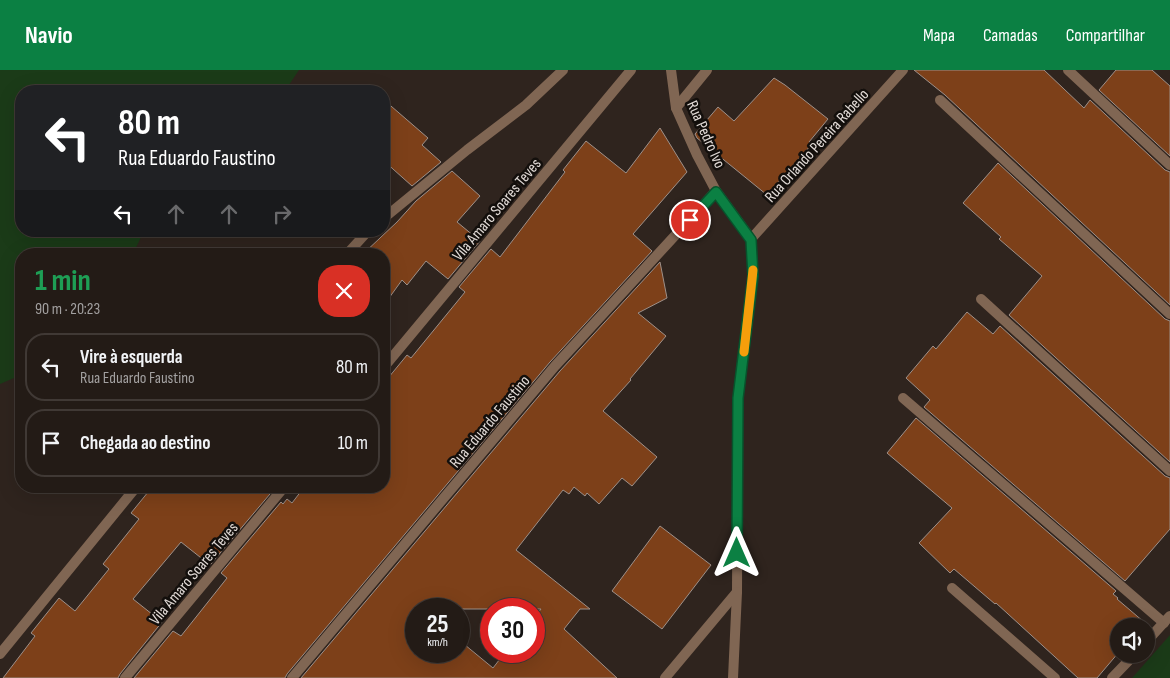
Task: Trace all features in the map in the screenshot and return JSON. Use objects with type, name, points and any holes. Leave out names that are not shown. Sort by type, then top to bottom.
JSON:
[{"type":"street","points":[[390,213],[526,105],[563,70]]},
{"type":"street","name":"Vila Amaro Soares Teves","points":[[390,360],[631,70]]},
{"type":"street","name":"Rua Pedro Ivo","points":[[671,70],[676,108],[697,155],[716,192],[751,240]]},
{"type":"street","points":[[676,108],[707,70]]},
{"type":"street","name":"Rua Orlando Pereira Rabello","points":[[751,240],[904,70]]},
{"type":"street","points":[[1068,70],[1170,165]]},
{"type":"street","points":[[940,100],[1170,314]]},
{"type":"street","name":"Rua Eduardo Faustino","points":[[292,678],[555,366],[716,192]]},
{"type":"street","points":[[352,248],[363,237]]},
{"type":"street","points":[[733,678],[737,592],[738,398],[753,276],[751,240]]},
{"type":"street","points":[[981,299],[1170,471]]},
{"type":"street","points":[[903,398],[1167,620],[1155,633]]},
{"type":"street","points":[[0,654],[131,493]]},
{"type":"street","name":"Vila Amaro Soares Teves","points":[[125,678],[279,493]]},
{"type":"street","points":[[952,588],[1055,678]]},
{"type":"street","points":[[665,678],[737,592]]},
{"type":"street","points":[[1112,678],[1126,663]]},
{"type":"green space","points":[[0,70],[299,70],[289,85],[15,85],[15,237],[141,237],[136,248],[15,248],[15,378],[0,384]]},
{"type":"green space","points":[[1170,635],[1170,678],[1132,678],[1145,663],[1155,663],[1155,652]]},
{"type":"building","points":[[914,70],[1044,70],[1084,108],[1090,100],[1165,170],[1170,172],[1170,305],[945,95]]},
{"type":"building","points":[[1116,70],[1152,70],[1170,86],[1170,156],[1099,90]]},
{"type":"building","points":[[774,78],[828,119],[809,142],[812,144],[767,195],[697,138],[695,134],[718,107],[734,121]]},
{"type":"building","points":[[390,105],[428,138],[422,145],[441,162],[412,186],[390,166]]},
{"type":"building","points":[[660,128],[687,172],[633,234],[652,251],[550,362],[285,678],[134,678],[173,631],[181,636],[227,578],[221,573],[281,502],[283,504],[287,499],[292,503],[300,493],[390,493],[390,376],[407,355],[411,358],[465,292],[459,287],[491,249],[500,257],[565,172],[563,170],[586,141],[626,173]]},
{"type":"building","points":[[998,163],[1165,319],[1170,321],[1170,462],[1009,315],[1042,276],[999,239],[1001,237],[963,203]]},
{"type":"building","points":[[452,171],[480,196],[457,222],[480,241],[448,279],[426,261],[407,285],[402,280],[390,297],[390,248],[369,248],[381,237],[390,237],[390,229],[416,201]]},
{"type":"building","points":[[660,262],[667,298],[638,313],[666,336],[631,380],[603,411],[657,457],[632,486],[622,478],[599,504],[587,493],[585,496],[574,487],[569,494],[563,490],[516,550],[590,609],[580,609],[564,629],[617,678],[301,678],[560,371]],"holes":[[[405,598],[470,598],[470,609],[480,609],[480,598],[545,598],[545,663],[497,663],[493,668],[487,663],[480,663],[480,657],[470,649],[470,663],[405,663]]]},
{"type":"building","points":[[967,312],[993,334],[1000,326],[1165,476],[1170,478],[1170,529],[1125,581],[924,407],[930,400],[906,378],[933,346],[936,349]]},
{"type":"building","points":[[916,418],[1116,591],[1113,594],[1117,599],[1139,618],[1110,618],[1110,663],[1097,678],[1078,678],[996,603],[954,569],[950,573],[919,543],[952,508],[887,453]]},
{"type":"building","points":[[147,493],[270,494],[210,565],[181,542],[133,599],[162,622],[118,678],[3,678],[35,636],[31,633],[59,598],[75,611],[109,569],[103,564],[139,519],[131,513]]},
{"type":"building","points":[[660,526],[711,565],[662,629],[612,591]]},
{"type":"slow traffic","points":[[744,352],[753,270]]},
{"type":"route","points":[[690,220],[716,192],[751,240],[753,276],[738,398],[737,553]]}]
